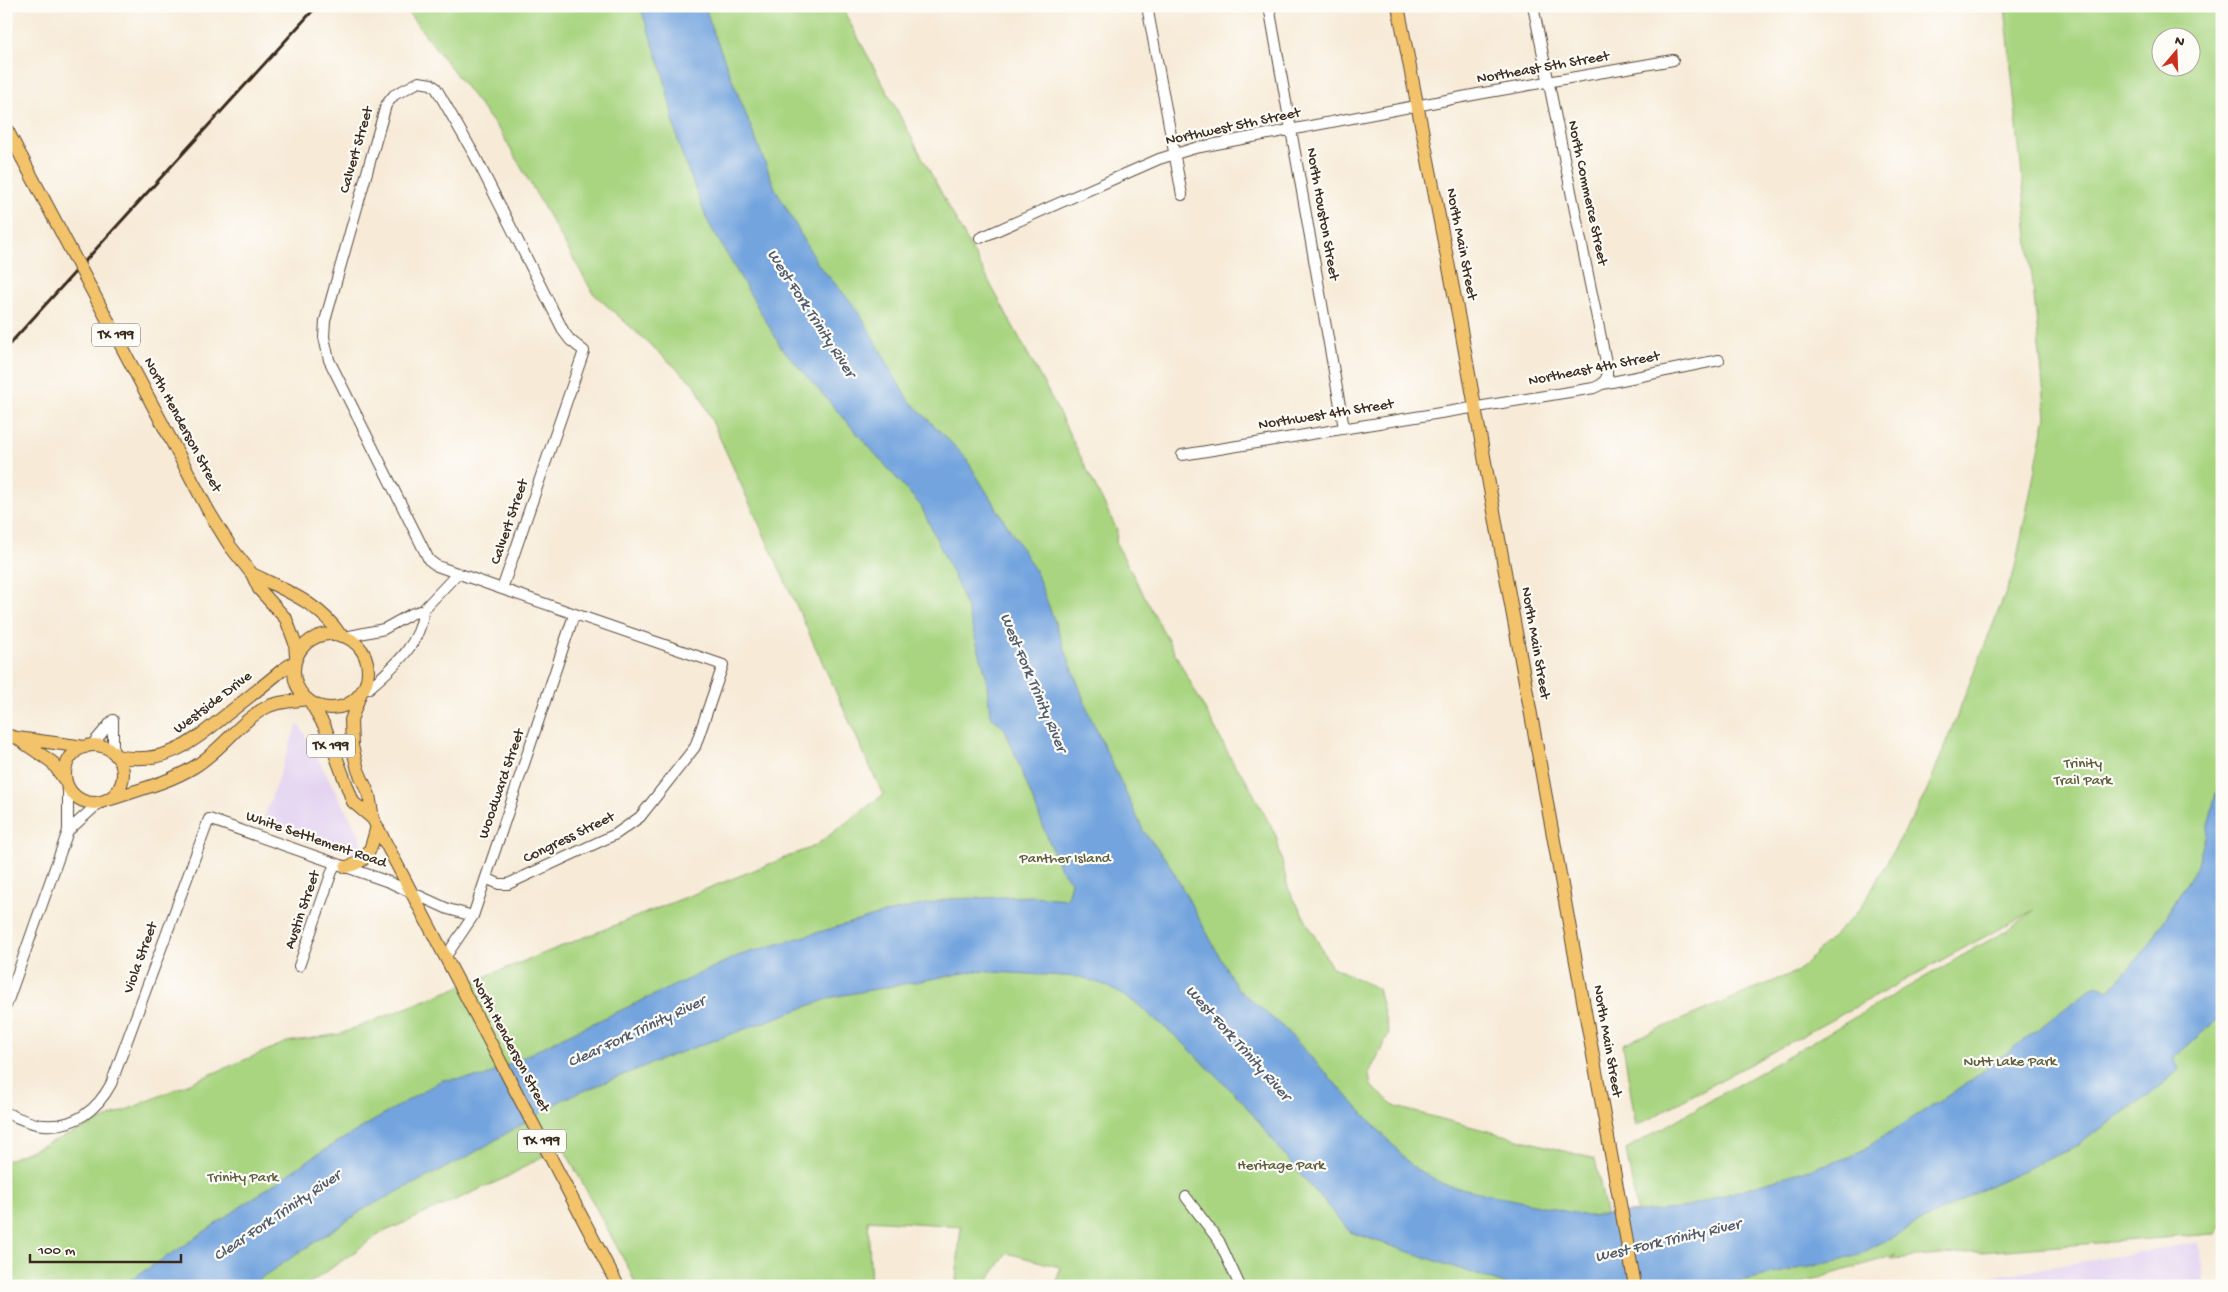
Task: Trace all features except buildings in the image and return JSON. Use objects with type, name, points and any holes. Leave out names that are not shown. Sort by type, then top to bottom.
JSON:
[{"type":"main road","name":"North Main Street","points":[[1398,6],[1510,595],[1635,1286]]},
{"type":"main road","name":"North Henderson Street","points":[[6,128],[209,512],[230,546],[252,574],[259,588],[286,620],[295,643],[295,659]]},
{"type":"main road","name":"North Henderson Street","points":[[252,574],[314,606],[332,621],[343,636]]},
{"type":"main road","points":[[12,736],[52,762],[75,795],[82,800],[104,801],[172,780],[196,766],[220,748],[262,710],[286,702],[309,701],[330,707],[342,706],[361,693],[367,679],[367,666],[363,654],[356,644],[343,636],[326,633],[317,636],[302,647],[295,659],[295,680],[299,690],[309,701]]},
{"type":"main road","name":"Westside Drive","points":[[115,754],[138,759],[155,758],[183,748],[295,659]]},
{"type":"main road","name":"North Henderson Street","points":[[361,693],[351,720],[352,746],[358,770],[369,795],[375,823],[618,1286]]},
{"type":"main road","name":"North Henderson Street","points":[[309,701],[325,727],[353,802],[375,823]]},
{"type":"main road","points":[[12,736],[98,746],[115,754],[123,770],[123,780],[120,788],[104,801]]},
{"type":"main road","points":[[68,785],[66,767],[69,760],[74,753],[88,746]]},
{"type":"main road","points":[[340,865],[357,864],[366,858],[375,823]]},
{"type":"street","points":[[1147,6],[1182,195]]},
{"type":"street","name":"North Houston Street","points":[[1269,6],[1344,428]]},
{"type":"street","name":"North Commerce Street","points":[[1533,6],[1607,366],[1607,377],[1602,384]]},
{"type":"street","name":"Northeast 5th Street","points":[[1418,106],[1673,60]]},
{"type":"street","name":"Calvert Street","points":[[502,589],[584,351],[570,340],[564,332],[475,156],[436,88],[425,82],[412,84],[394,96],[386,105],[323,330],[329,360],[429,560],[437,566],[574,615],[723,665]]},
{"type":"street","name":"Northwest 5th Street","points":[[980,238],[1175,154],[1214,144],[1418,106]]},
{"type":"street","name":"Northeast 4th Street","points":[[1475,406],[1594,388],[1602,384],[1719,360]]},
{"type":"street","name":"Northwest 4th Street","points":[[1182,454],[1475,406]]},
{"type":"street","points":[[343,636],[384,629],[411,614],[423,610],[458,573]]},
{"type":"street","points":[[361,693],[368,689],[402,657],[423,623],[423,610]]},
{"type":"street","name":"Woodward Street","points":[[446,956],[472,916],[574,615]]},
{"type":"street","name":"Congress Street","points":[[486,878],[499,884],[508,884],[616,834],[640,817],[695,747],[723,665]]},
{"type":"street","points":[[88,746],[113,720],[115,754]]},
{"type":"street","points":[[6,1006],[68,830],[68,785]]},
{"type":"street","points":[[68,830],[104,801]]},
{"type":"street","name":"White Settlement Road","points":[[209,819],[389,882],[448,909],[472,916]]},
{"type":"street","name":"Viola Street","points":[[6,1113],[42,1126],[65,1123],[88,1113],[102,1100],[111,1084],[209,819]]},
{"type":"street","name":"Austin Street","points":[[299,966],[340,865]]},
{"type":"street","points":[[1186,1197],[1219,1241],[1240,1286]]},
{"type":"shaded area","points":[[297,725],[300,726],[359,834],[361,845],[357,855],[263,821]]},
{"type":"shaded area","points":[[2199,1242],[2206,1286],[1937,1286]]},
{"type":"green space","name":"Panther Island","points":[[403,6],[841,6],[1051,397],[1117,530],[1116,543],[1235,766],[1244,776],[1276,836],[1288,888],[1331,966],[1378,989],[1389,1033],[1369,1074],[1371,1086],[1396,1107],[1595,1159],[1621,1286],[1056,1286],[1060,1267],[1007,1253],[984,1286],[967,1286],[956,1281],[961,1226],[868,1220],[871,1286],[636,1286],[630,1271],[562,1145],[505,1178],[381,1233],[306,1286],[6,1286],[6,1161],[287,1042],[340,1034],[815,846],[883,795],[696,386],[593,293],[502,134]]},
{"type":"green space","name":"Trinity Trail Park","points":[[2005,6],[2222,6],[2222,1224],[2214,1234],[1890,1259],[1896,1255],[1791,1286],[1650,1286],[1626,1149],[2007,930],[2034,910],[1636,1126],[1623,1044],[1798,971],[1861,908],[1926,793],[2014,572],[2046,416]]},
{"type":"water","points":[[640,6],[705,6],[711,26],[775,188],[817,263],[858,310],[906,397],[965,457],[1036,572],[1090,716],[1144,832],[1168,862],[1237,988],[1285,1029],[1413,1167],[1443,1184],[1587,1216],[1678,1209],[1853,1156],[1966,1084],[2096,985],[2109,990],[2148,947],[2198,864],[2222,770],[2221,1016],[2174,1058],[2179,1069],[2176,1073],[2075,1147],[1991,1185],[1856,1256],[1717,1286],[1510,1286],[1350,1232],[1294,1167],[1242,1101],[1180,1040],[1137,1004],[1107,986],[1081,977],[975,971],[833,997],[660,1060],[564,1099],[467,1157],[369,1206],[249,1286],[120,1286],[182,1247],[316,1155],[442,1080],[484,1077],[561,1038],[740,955],[881,914],[949,899],[1033,896],[1067,899],[1071,881],[1060,869],[1005,729],[990,715],[986,675],[967,609],[921,506],[781,347],[707,220],[679,146],[663,73]]},
{"type":"railway","points":[[6,348],[317,6]]},
{"type":"water label","name":"West Fork Trinity River","points":[[810,314]]},
{"type":"water label","name":"West Fork Trinity River","points":[[1032,683]]},
{"type":"water label","name":"Clear Fork Trinity River","points":[[637,1033]]},
{"type":"water label","name":"West Fork Trinity River","points":[[1237,1044]]},
{"type":"water label","name":"Clear Fork Trinity River","points":[[278,1217]]},
{"type":"water label","name":"West Fork Trinity River","points":[[1668,1242]]},
{"type":"park label","name":"Nutt Lake Park","points":[[2010,1062]]},
{"type":"park label","name":"Heritage Park","points":[[1281,1166]]},
{"type":"park label","name":"Trinity Park","points":[[243,1178]]}]
